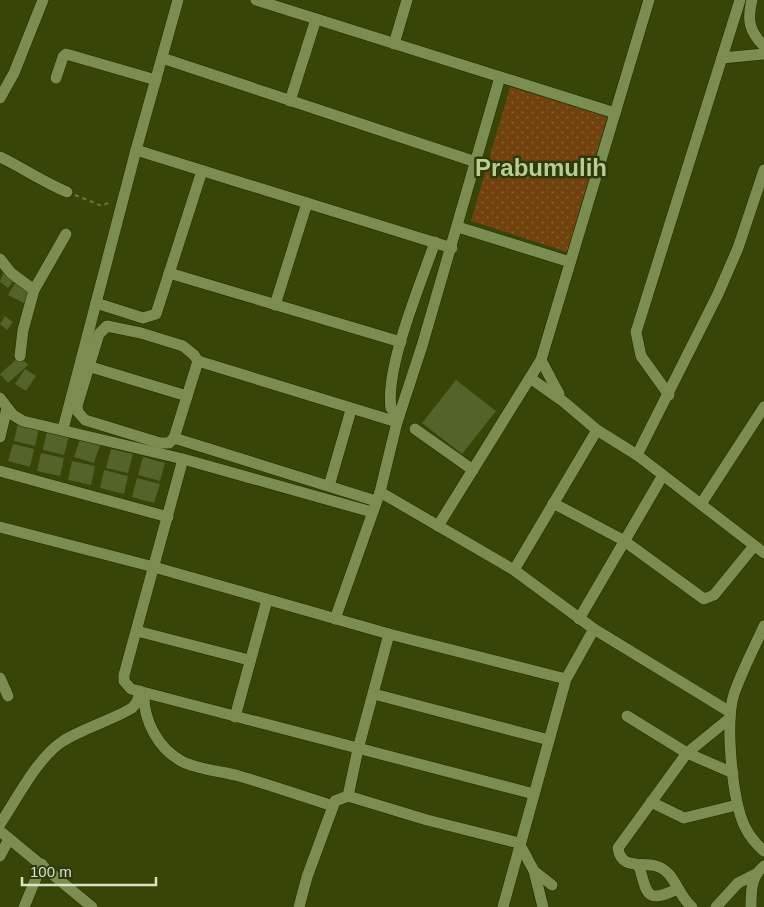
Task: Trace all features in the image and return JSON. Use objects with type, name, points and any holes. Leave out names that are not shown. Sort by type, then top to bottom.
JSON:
[{"type":"street","points":[[0,98],[14,73],[43,0]]},
{"type":"street","points":[[178,0],[96,303],[77,406],[81,417],[160,443],[169,443],[174,438],[198,362]]},
{"type":"street","points":[[256,0],[615,113]]},
{"type":"street","points":[[394,44],[407,0]]},
{"type":"street","points":[[438,526],[541,360],[649,0]]},
{"type":"street","points":[[669,395],[641,356],[636,332],[740,0]]},
{"type":"street","points":[[752,0],[749,23],[755,38],[764,46]]},
{"type":"street","points":[[290,101],[316,19]]},
{"type":"street","points":[[56,78],[63,57],[66,54],[156,80]]},
{"type":"street","points":[[722,58],[764,54]]},
{"type":"street","points":[[162,58],[476,162]]},
{"type":"street","points":[[335,618],[376,502],[398,419],[452,248],[500,77]]},
{"type":"street","points":[[136,150],[452,248]]},
{"type":"street","points":[[0,157],[42,181],[67,192]]},
{"type":"street","points":[[637,455],[669,395],[738,248],[764,170]]},
{"type":"street","points":[[96,303],[143,318],[150,318],[156,314],[202,171]]},
{"type":"street","points":[[275,305],[307,203]]},
{"type":"street","points":[[458,227],[570,262]]},
{"type":"street","points":[[20,356],[23,330],[34,290],[66,234]]},
{"type":"street","points":[[398,419],[393,412],[390,401],[401,342],[435,242]]},
{"type":"street","points":[[0,259],[11,273],[34,290]]},
{"type":"street","points":[[169,273],[401,342]]},
{"type":"street","points":[[62,429],[85,366],[102,329],[112,326],[183,346],[194,355],[198,362],[351,410],[398,419]]},
{"type":"street","points":[[541,360],[564,402]]},
{"type":"street","points":[[85,366],[187,396]]},
{"type":"street","points":[[530,378],[564,402],[597,430],[637,455],[764,554]]},
{"type":"street","points":[[4,403],[14,415],[23,421],[376,502]]},
{"type":"street","points":[[0,437],[4,403]]},
{"type":"street","points":[[701,504],[764,407]]},
{"type":"street","points":[[329,486],[351,410]]},
{"type":"street","points":[[415,429],[473,470]]},
{"type":"street","points":[[514,570],[597,430]]},
{"type":"street","points":[[174,438],[329,486],[438,526],[514,570],[594,630],[730,715]]},
{"type":"street","points":[[184,459],[124,678],[127,686],[142,692],[235,717],[534,794]]},
{"type":"street","points":[[0,471],[168,517]]},
{"type":"street","points":[[579,619],[623,540],[663,475]]},
{"type":"street","points":[[553,503],[623,540],[700,598],[706,600],[714,595],[754,546]]},
{"type":"street","points":[[0,527],[154,567],[389,634],[566,679]]},
{"type":"street","points":[[235,717],[249,660],[267,600]]},
{"type":"street","points":[[764,626],[734,694],[730,715],[733,773],[737,805],[745,827],[764,851]]},
{"type":"street","points":[[503,907],[519,843],[566,679],[594,630]]},
{"type":"street","points":[[137,631],[249,660]]},
{"type":"street","points":[[348,796],[358,749],[389,634]]},
{"type":"street","points":[[0,678],[8,696]]},
{"type":"street","points":[[142,692],[147,720],[165,748],[184,762],[238,776],[333,806]]},
{"type":"street","points":[[0,824],[40,764],[54,748],[74,735],[132,708],[142,692]]},
{"type":"street","points":[[374,694],[549,740]]},
{"type":"street","points":[[692,907],[677,889],[671,876],[665,871],[656,866],[639,866],[627,863],[620,858],[618,848],[687,753],[730,715]]},
{"type":"street","points":[[627,716],[687,753],[733,773]]},
{"type":"street","points":[[299,907],[306,877],[335,801],[348,796],[427,820],[519,843],[534,871],[543,907]]},
{"type":"street","points":[[651,802],[684,818],[707,814],[737,805]]},
{"type":"street","points":[[0,856],[4,835],[42,864],[87,905]]},
{"type":"street","points":[[24,907],[42,864]]},
{"type":"street","points":[[639,866],[644,888],[653,895],[659,896],[677,889]]},
{"type":"street","points":[[716,907],[738,883],[760,870]]},
{"type":"street","points":[[751,907],[752,883],[760,870]]},
{"type":"street","points":[[534,871],[552,885]]},
{"type":"path","points":[[67,192],[102,206],[126,190]]},
{"type":"shaded area","points":[[510,87],[607,117],[567,252],[471,221]]},
{"type":"building","points":[[3,273],[14,280],[8,288],[0,282]]},
{"type":"building","points":[[15,283],[30,291],[24,303],[8,295]]},
{"type":"building","points":[[5,316],[13,322],[7,330],[0,324]]},
{"type":"building","points":[[20,356],[28,365],[8,383],[0,374]]},
{"type":"building","points":[[25,369],[36,376],[26,391],[15,384]]},
{"type":"building","points":[[456,380],[496,411],[462,454],[422,423]]},
{"type":"building","points":[[18,423],[39,428],[35,446],[14,441]]},
{"type":"building","points":[[47,431],[69,436],[64,455],[43,450]]},
{"type":"building","points":[[80,439],[100,445],[94,463],[74,457]]},
{"type":"building","points":[[13,444],[34,449],[30,467],[8,461]]},
{"type":"building","points":[[111,449],[133,454],[128,473],[106,468]]},
{"type":"building","points":[[41,453],[64,458],[60,476],[37,471]]},
{"type":"building","points":[[143,457],[165,463],[160,481],[138,475]]},
{"type":"building","points":[[72,461],[95,466],[91,485],[68,480]]},
{"type":"building","points":[[104,470],[128,476],[124,494],[100,488]]},
{"type":"building","points":[[137,478],[160,484],[154,503],[132,497]]},
{"type":"district","name":"Prabumulih","points":[[541,167]]}]
